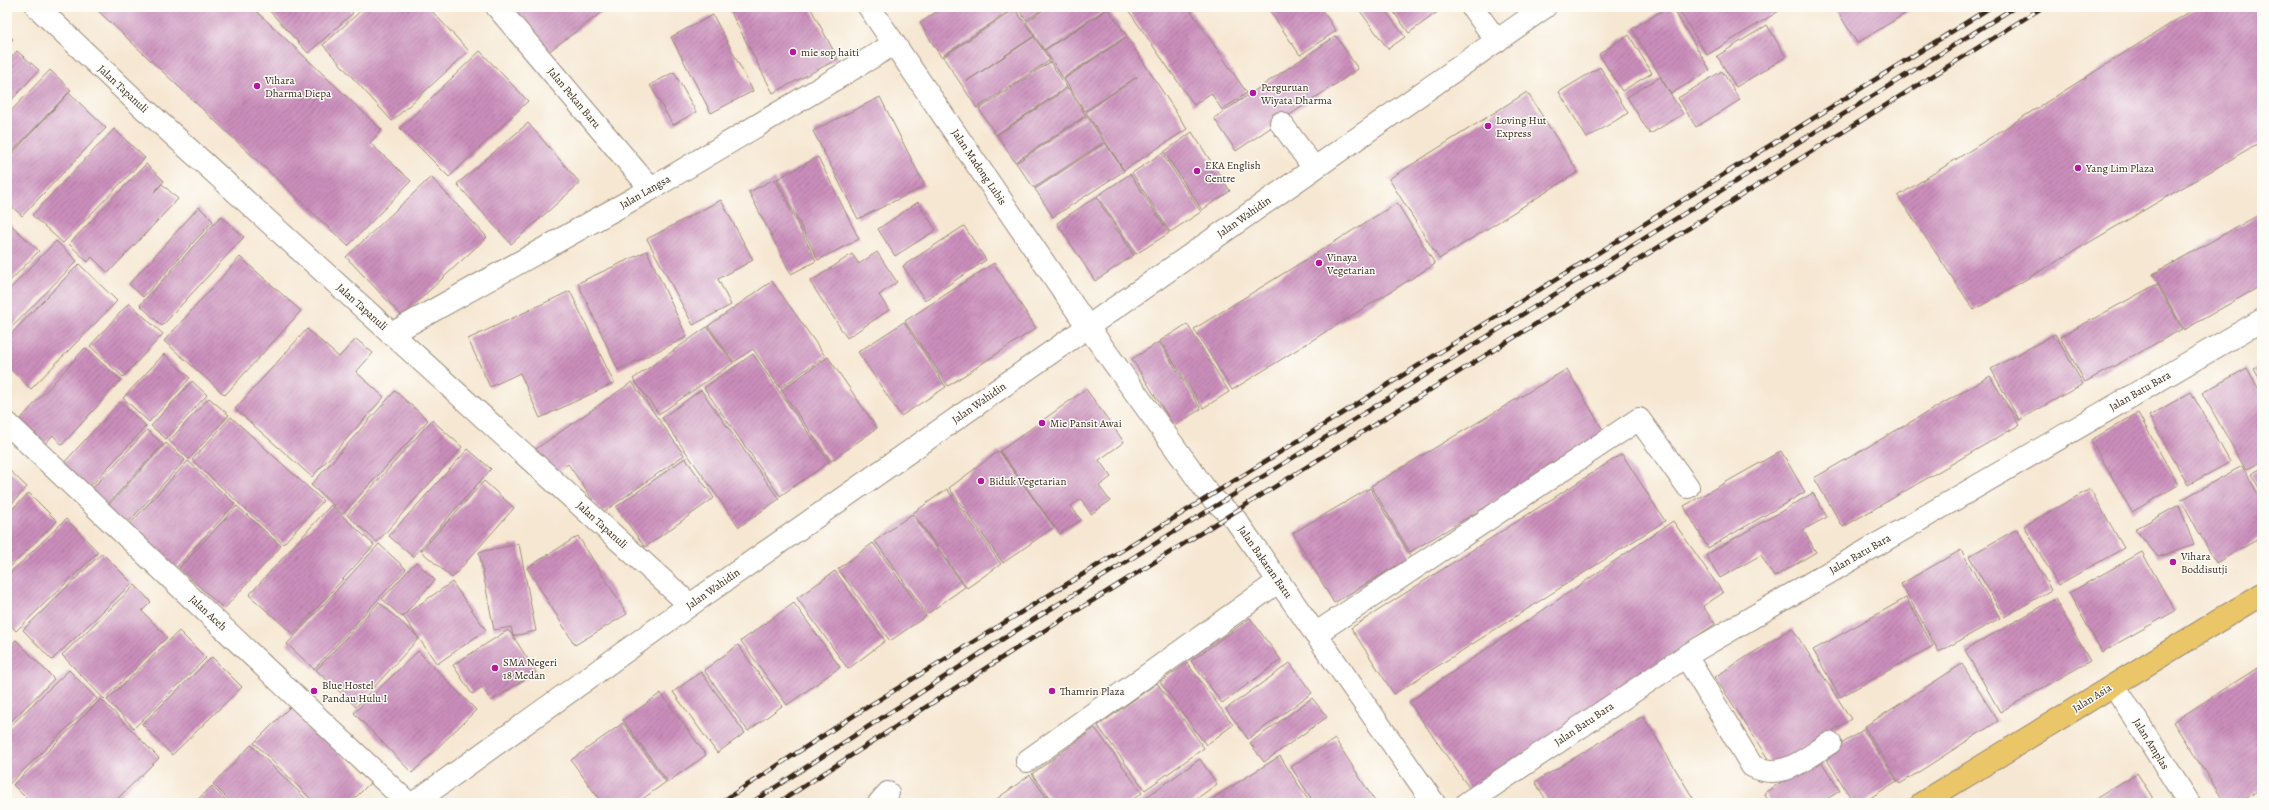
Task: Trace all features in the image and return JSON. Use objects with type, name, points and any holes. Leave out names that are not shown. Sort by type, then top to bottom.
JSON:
[{"type":"main road","name":"Jalan Asia","points":[[1922,803],[2262,594]]},
{"type":"street","name":"Jalan Tapanuli","points":[[36,7],[137,102],[690,605]]},
{"type":"street","name":"Jalan Pekan Baru","points":[[497,7],[651,189]]},
{"type":"street","name":"Jalan Madong Lubis","points":[[869,7],[1088,327]]},
{"type":"street","points":[[1472,7],[1497,41]]},
{"type":"street","name":"Jalan Wahidin","points":[[414,803],[690,605],[1546,7]]},
{"type":"street","name":"Jalan Langsa","points":[[391,334],[651,189],[894,44]]},
{"type":"street","points":[[1281,123],[1314,168]]},
{"type":"street","name":"Jalan Batu Bara","points":[[1467,803],[1686,656],[2262,320]]},
{"type":"street","name":"Jalan Bakaran Batu","points":[[1088,327],[1210,496],[1235,519],[1434,803]]},
{"type":"street","points":[[1315,634],[1639,419],[1688,487]]},
{"type":"street","name":"Jalan Aceh","points":[[7,423],[408,803]]},
{"type":"street","points":[[1027,761],[1279,581]]},
{"type":"street","points":[[1686,656],[1752,766],[1764,771],[1776,772],[1789,768],[1830,743]]},
{"type":"street","name":"Jalan Amplas","points":[[2114,685],[2189,803]]},
{"type":"building","points":[[94,7],[252,7],[382,130],[370,143],[411,181],[348,246]]},
{"type":"building","points":[[266,7],[347,7],[353,13],[308,53]]},
{"type":"building","points":[[365,7],[428,7],[469,51],[392,121],[323,45]]},
{"type":"building","points":[[509,7],[609,7],[544,55]]},
{"type":"building","name":"mie sop haiti","points":[[728,7],[810,7],[838,59],[773,93]]},
{"type":"building","points":[[944,7],[1014,8],[941,57],[920,23]]},
{"type":"building","points":[[1017,7],[1046,7],[1026,20]]},
{"type":"building","points":[[1048,7],[1109,7],[1044,50],[1026,22]]},
{"type":"building","points":[[1126,7],[1188,7],[1247,93],[1222,110],[1211,93],[1194,105]]},
{"type":"building","points":[[1267,7],[1320,7],[1336,31],[1300,55]]},
{"type":"building","points":[[1357,7],[1383,7],[1405,37],[1388,49]]},
{"type":"building","points":[[1390,7],[1444,7],[1409,33]]},
{"type":"building","points":[[1668,7],[1672,7],[1710,70],[1671,94],[1632,29]]},
{"type":"building","points":[[1677,7],[1777,7],[1779,11],[1707,55]]},
{"type":"building","points":[[1835,7],[1916,7],[1857,43]]},
{"type":"building","name":"Yang Lim Plaza","points":[[2197,7],[2262,7],[2262,141],[1974,310],[1898,196]]},
{"type":"building","points":[[1015,9],[1034,36],[967,81],[1034,37],[1050,60],[977,108],[943,57]]},
{"type":"building","points":[[1108,9],[1127,36],[1063,78],[1045,50]]},
{"type":"building","points":[[713,15],[753,91],[711,113],[671,37]]},
{"type":"building","points":[[1767,25],[1786,57],[1736,87],[1717,56]]},
{"type":"building","points":[[7,33],[13,39],[7,46]]},
{"type":"building","points":[[1629,35],[1652,73],[1622,91],[1599,54]]},
{"type":"building","points":[[1336,36],[1358,69],[1236,151],[1214,118]]},
{"type":"building","points":[[1127,37],[1187,129],[1124,170],[1086,112],[1137,77],[1085,111],[1064,79]]},
{"type":"building","points":[[17,51],[39,70],[7,105],[7,62]]},
{"type":"building","points":[[480,51],[528,101],[449,177],[400,128]]},
{"type":"building","points":[[1050,62],[1067,87],[996,135],[979,109]]},
{"type":"building","points":[[1600,67],[1628,113],[1587,138],[1559,92]]},
{"type":"building","points":[[50,70],[71,90],[7,157],[7,115]]},
{"type":"building","points":[[1722,71],[1740,100],[1696,127],[1678,98]]},
{"type":"building","points":[[674,72],[696,112],[673,125],[650,85]]},
{"type":"building","points":[[1660,77],[1683,114],[1650,134],[1627,97]]},
{"type":"building","points":[[1068,88],[1086,115],[1015,162],[997,135]]},
{"type":"building","points":[[1527,92],[1578,172],[1439,259],[1389,179]]},
{"type":"building","points":[[69,93],[106,128],[22,216],[7,202],[7,159]]},
{"type":"building","points":[[880,97],[925,186],[858,219],[813,131]]},
{"type":"building","points":[[1087,116],[1104,142],[1034,188],[1016,163]]},
{"type":"building","points":[[528,123],[580,183],[511,244],[457,184]]},
{"type":"building","points":[[114,129],[145,158],[63,243],[32,215]]},
{"type":"building","name":"EKA English Centre","points":[[1192,132],[1230,191],[1202,210],[1164,152]]},
{"type":"building","points":[[1105,143],[1124,171],[1053,217],[1035,189]]},
{"type":"building","points":[[1162,153],[1201,212],[1170,232],[1132,173]]},
{"type":"building","points":[[818,157],[859,239],[818,260],[777,179]]},
{"type":"building","points":[[146,164],[164,181],[154,192],[162,184],[178,199],[108,273],[92,257],[88,262],[69,244]]},
{"type":"building","points":[[1130,174],[1169,233],[1136,254],[1097,196]]},
{"type":"building","points":[[431,177],[487,237],[402,316],[346,257]]},
{"type":"building","points":[[775,179],[816,261],[791,274],[749,192]]},
{"type":"building","points":[[1096,197],[1134,255],[1095,281],[1057,223]]},
{"type":"building","points":[[721,200],[753,260],[718,279],[731,305],[693,325],[647,239]]},
{"type":"building","points":[[918,202],[936,230],[895,256],[878,229]]},
{"type":"building","points":[[1397,203],[1435,264],[1232,390],[1194,329]]},
{"type":"building","points":[[199,207],[213,221],[143,297],[129,284]]},
{"type":"building","points":[[2262,213],[2262,285],[2184,330],[2153,274]]},
{"type":"building","points":[[221,216],[244,237],[162,326],[140,305]]},
{"type":"building","points":[[8,222],[39,251],[7,284],[7,223]]},
{"type":"building","points":[[964,226],[986,260],[925,300],[903,266]]},
{"type":"building","points":[[56,241],[77,261],[7,332],[7,292]]},
{"type":"building","points":[[647,251],[687,337],[618,370],[578,283]]},
{"type":"building","points":[[877,252],[897,282],[879,295],[889,310],[847,338],[810,282],[852,254],[859,264]]},
{"type":"building","points":[[240,257],[301,311],[225,395],[164,341]]},
{"type":"building","points":[[994,263],[1036,328],[948,386],[905,321]]},
{"type":"building","points":[[79,264],[117,301],[31,389],[7,366],[7,338]]},
{"type":"building","points":[[772,281],[825,356],[780,388],[753,349],[734,362],[708,326]]},
{"type":"building","points":[[2157,284],[2182,329],[2085,382],[2060,337]]},
{"type":"building","points":[[570,291],[614,383],[540,418],[520,373],[490,387],[468,339]]},
{"type":"building","points":[[129,303],[163,334],[123,377],[90,346]]},
{"type":"building","points":[[904,322],[946,387],[901,416],[858,352]]},
{"type":"building","points":[[1187,324],[1229,392],[1203,408],[1160,341]]},
{"type":"building","points":[[707,327],[733,363],[659,414],[633,379]]},
{"type":"building","points":[[307,329],[339,357],[356,339],[373,353],[356,372],[384,397],[312,477],[235,409]]},
{"type":"building","points":[[2055,334],[2083,384],[2019,420],[1991,369]]},
{"type":"building","points":[[1159,342],[1201,409],[1174,426],[1132,359]]},
{"type":"building","points":[[85,348],[121,380],[62,445],[53,435],[42,447],[16,424]]},
{"type":"building","points":[[164,354],[190,378],[149,422],[123,398]]},
{"type":"building","points":[[753,354],[829,462],[780,496],[704,388]]},
{"type":"building","points":[[828,357],[877,428],[831,461],[781,390]]},
{"type":"building","points":[[2262,365],[2262,384],[2254,369]]},
{"type":"building","points":[[2247,368],[2262,395],[2262,461],[2246,470],[2202,393]]},
{"type":"building","points":[[1567,369],[1606,435],[1410,552],[1371,486]]},
{"type":"building","points":[[1990,376],[2019,425],[1843,527],[1814,478]]},
{"type":"building","points":[[192,381],[207,395],[166,439],[151,426]]},
{"type":"building","points":[[632,382],[684,455],[602,513],[568,464],[551,476],[533,451]]},
{"type":"building","points":[[1086,389],[1124,442],[1099,460],[1111,477],[1099,486],[1110,501],[1091,514],[1081,499],[1071,506],[1081,520],[1060,534],[1000,451]]},
{"type":"building","points":[[701,390],[779,499],[739,527],[662,418]]},
{"type":"building","points":[[395,391],[428,420],[343,514],[311,485]]},
{"type":"building","points":[[2191,392],[2230,462],[2188,485],[2149,416]]},
{"type":"building","points":[[209,398],[229,415],[189,459],[169,441]]},
{"type":"building","points":[[120,402],[146,426],[86,491],[60,467]]},
{"type":"building","points":[[2138,413],[2178,485],[2132,512],[2091,440]]},
{"type":"building","points":[[231,417],[323,501],[283,544],[192,460]]},
{"type":"building","points":[[432,420],[462,447],[377,542],[347,515]]},
{"type":"building","points":[[147,430],[163,444],[104,508],[88,493]]},
{"type":"building","points":[[166,443],[185,460],[124,527],[105,509]]},
{"type":"building","points":[[468,449],[491,469],[413,557],[389,536]]},
{"type":"building","points":[[999,451],[1054,527],[1003,563],[949,488]]},
{"type":"building","points":[[1781,451],[1805,492],[1708,548],[1684,506]]},
{"type":"building","points":[[1622,454],[1665,521],[1394,694],[1351,628]]},
{"type":"building","points":[[685,458],[714,498],[645,547],[616,507]]},
{"type":"building","points":[[188,461],[235,504],[174,570],[127,527]]},
{"type":"building","points":[[2242,466],[2262,501],[2262,537],[2216,563],[2181,500]]},
{"type":"building","points":[[7,468],[27,487],[7,509]]},
{"type":"building","points":[[2262,468],[2262,493],[2251,474]]},
{"type":"building","points":[[484,481],[514,508],[452,578],[421,551]]},
{"type":"building","points":[[1370,488],[1411,557],[1334,603],[1293,533]]},
{"type":"building","points":[[947,489],[1001,564],[967,588],[913,513]]},
{"type":"building","points":[[2090,489],[2124,548],[2058,585],[2024,526]]},
{"type":"building","points":[[29,493],[57,521],[7,570],[7,514]]},
{"type":"building","points":[[1813,493],[1827,517],[1803,530],[1816,552],[1774,577],[1761,555],[1720,578],[1706,555]]},
{"type":"building","points":[[331,505],[374,545],[293,634],[249,595]]},
{"type":"building","points":[[2179,505],[2194,544],[2158,557],[2135,529]]},
{"type":"building","points":[[237,506],[281,546],[224,609],[179,568]]},
{"type":"building","points":[[912,514],[965,587],[927,614],[875,541]]},
{"type":"building","points":[[66,519],[98,552],[16,631],[7,621],[7,576]]},
{"type":"building","points":[[1673,521],[1723,593],[1703,606],[1715,624],[1472,792],[1409,702]]},
{"type":"building","points":[[2017,529],[2051,590],[2004,617],[1969,556]]},
{"type":"building","points":[[578,536],[627,614],[575,645],[527,568]]},
{"type":"building","points":[[873,543],[926,616],[890,641],[838,569]]},
{"type":"building","points":[[379,544],[406,569],[314,669],[287,644]]},
{"type":"building","points":[[519,544],[536,631],[513,636],[511,627],[494,630],[479,552]]},
{"type":"building","points":[[1961,550],[2000,618],[1939,652],[1901,584]]},
{"type":"building","points":[[2142,552],[2175,611],[2102,652],[2069,593]]},
{"type":"building","points":[[102,553],[132,583],[52,660],[23,630]]},
{"type":"building","points":[[416,562],[435,580],[402,617],[382,599]]},
{"type":"building","points":[[835,571],[885,641],[848,669],[797,598]]},
{"type":"building","points":[[452,582],[486,630],[437,664],[403,616]]},
{"type":"building","points":[[135,585],[151,602],[142,611],[167,637],[104,699],[62,655]]},
{"type":"building","points":[[1906,598],[1933,646],[1840,697],[1813,650]]},
{"type":"building","points":[[2055,599],[2090,661],[2000,712],[1965,650]]},
{"type":"building","points":[[379,602],[419,638],[356,707],[316,670]]},
{"type":"building","points":[[794,603],[840,667],[787,705],[741,641]]},
{"type":"building","points":[[1250,618],[1281,660],[1222,703],[1191,661]]},
{"type":"building","points":[[1792,628],[1851,719],[1774,768],[1715,677]]},
{"type":"building","name":"SMA Negeri 18 Medan","points":[[508,630],[536,672],[491,701],[482,687],[472,694],[453,665]]},
{"type":"building","points":[[179,631],[206,658],[134,728],[107,700]]},
{"type":"building","points":[[16,640],[54,679],[7,725],[7,648]]},
{"type":"building","points":[[738,645],[782,706],[748,731],[704,670]]},
{"type":"building","points":[[418,651],[476,710],[412,773],[354,713]]},
{"type":"building","points":[[212,657],[242,687],[172,755],[142,724]]},
{"type":"building","points":[[1187,663],[1233,725],[1206,745],[1160,682]]},
{"type":"building","points":[[1290,663],[1312,693],[1248,739],[1226,709]]},
{"type":"building","points":[[1962,664],[1998,721],[1900,784],[1864,727]]},
{"type":"building","points":[[2262,665],[2262,788],[2239,803],[2225,803],[2173,722]]},
{"type":"building","points":[[69,670],[97,699],[7,786],[7,729]]},
{"type":"building","points":[[701,672],[745,733],[717,753],[673,692]]},
{"type":"building","points":[[1157,683],[1204,748],[1145,790],[1098,726]]},
{"type":"building","points":[[661,693],[706,755],[668,782],[623,720]]},
{"type":"building","points":[[1312,698],[1327,717],[1264,762],[1250,743]]},
{"type":"building","points":[[101,699],[159,758],[113,803],[31,803],[13,785]]},
{"type":"building","points":[[291,706],[370,783],[350,803],[315,803],[254,743]]},
{"type":"building","points":[[1643,716],[1696,803],[1548,803],[1535,782]]},
{"type":"building","points":[[623,723],[666,782],[637,803],[602,803],[571,760]]},
{"type":"building","points":[[1095,728],[1142,793],[1128,803],[1054,803],[1032,774]]},
{"type":"building","points":[[1863,730],[1897,781],[1862,803],[1854,803],[1824,755]]},
{"type":"building","points":[[1335,739],[1376,803],[1314,803],[1291,767]]},
{"type":"building","points":[[251,745],[310,803],[232,803],[213,784]]},
{"type":"building","points":[[1280,756],[1310,803],[1205,803]]},
{"type":"building","points":[[1819,758],[1840,791],[1820,803],[1770,803],[1764,793]]},
{"type":"building","points":[[1200,759],[1217,784],[1191,803],[1138,803]]},
{"type":"building","points":[[2137,773],[2156,803],[2089,803]]},
{"type":"building","points":[[1030,775],[1051,803],[991,803]]},
{"type":"building","points":[[212,786],[229,803],[194,803]]},
{"type":"railway","points":[[720,803],[864,709],[1210,496],[1991,7]]},
{"type":"railway","points":[[751,803],[1012,633],[2015,7]]},
{"type":"railway","points":[[778,803],[1020,646],[2043,7]]},
{"type":"place","name":"mie sop haiti","points":[[793,52]]},
{"type":"place","name":"Vihara Dharma Diepa","points":[[257,86]]},
{"type":"place","name":"Perguruan Wiyata Dharma","points":[[1253,93]]},
{"type":"place","name":"Loving Hut Express","points":[[1488,126]]},
{"type":"place","name":"Yang Lim Plaza","points":[[2078,168]]},
{"type":"place","name":"EKA English Centre","points":[[1197,171]]},
{"type":"place","name":"Vinaya Vegetarian","points":[[1319,263]]},
{"type":"place","name":"Mie Pansit Awai","points":[[1042,423]]},
{"type":"place","name":"Biduk Vegetarian","points":[[981,481]]},
{"type":"place","name":"Vihara Boddisutji","points":[[2173,562]]},
{"type":"place","name":"SMA Negeri 18 Medan","points":[[495,668]]},
{"type":"place","name":"Blue Hostel Pandau Hulu I","points":[[314,691]]},
{"type":"place","name":"Thamrin Plaza","points":[[1052,691]]}]
